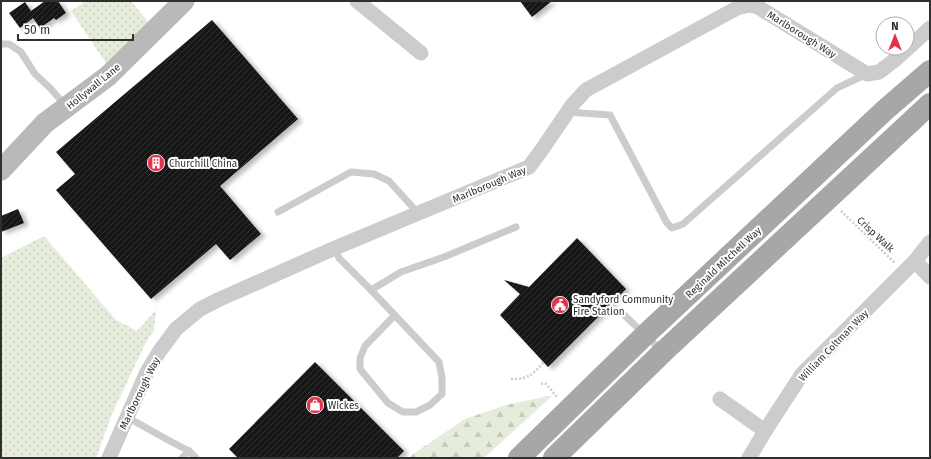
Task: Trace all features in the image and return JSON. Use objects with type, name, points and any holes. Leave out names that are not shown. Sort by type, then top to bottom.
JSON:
[{"type":"main road","name":"Reginald Mitchell Way","points":[[519,458],[645,335],[885,110],[930,70]]},
{"type":"main road","points":[[554,458],[663,352],[930,104]]},
{"type":"street","name":"Hollywall Lane","points":[[1,170],[45,123],[108,76],[184,1]]},
{"type":"street","points":[[356,1],[421,53]]},
{"type":"street","name":"Marlborough Way","points":[[109,458],[147,372],[159,352],[176,329],[200,309],[335,248],[529,167],[544,148],[572,104],[586,90],[738,8],[749,6],[758,7],[867,74]]},
{"type":"street","points":[[867,74],[879,72],[896,59],[930,28]]},
{"type":"street","name":"William Coltman Way","points":[[749,458],[802,374],[915,261],[930,242]]},
{"type":"street","points":[[915,261],[930,277]]},
{"type":"street","points":[[720,399],[765,431]]},
{"type":"lane","points":[[1,44],[9,44],[21,52],[35,74],[67,107]]},
{"type":"lane","points":[[567,112],[610,115],[667,223],[672,228],[683,224],[837,88],[867,74]]},
{"type":"lane","points":[[278,212],[351,172],[374,174],[389,181],[418,214]]},
{"type":"lane","points":[[371,290],[401,272],[444,257],[516,227]]},
{"type":"lane","points":[[335,248],[339,258],[371,290],[395,315],[439,362],[442,378],[442,394],[430,405],[416,412],[403,412],[388,403],[360,369],[360,358],[365,346],[395,315]]},
{"type":"lane","points":[[620,311],[663,352]]},
{"type":"lane","points":[[127,417],[189,451],[196,458]]},
{"type":"lane","points":[[182,458],[189,451]]},
{"type":"path","name":"Crisp Walk","points":[[838,207],[904,271]]},
{"type":"path","points":[[511,379],[526,378],[544,362]]},
{"type":"path","points":[[541,384],[546,384],[558,398]]},
{"type":"green space","points":[[82,1],[131,1],[149,23],[108,66],[71,11],[83,3]]},
{"type":"green space","points":[[44,236],[116,320],[137,331],[156,310],[154,330],[146,342],[112,414],[96,458],[1,458],[1,258]]},
{"type":"green space","points":[[553,395],[484,458],[410,458],[413,454],[465,419],[506,405]]},
{"type":"building","points":[[45,1],[58,1],[66,13],[56,20],[54,18],[40,28],[33,18],[20,28],[9,13],[25,2],[31,11]]},
{"type":"building","points":[[520,1],[552,1],[532,17]]},
{"type":"building","name":"Churchill China","points":[[212,20],[298,119],[220,186],[261,234],[230,260],[216,244],[151,299],[56,190],[75,174],[56,152]]},
{"type":"building","points":[[18,209],[24,223],[1,232],[1,216]]},
{"type":"building","name":"Sandyford Community Fire Station","points":[[577,238],[626,289],[548,367],[500,315],[520,294],[504,280],[529,287]]},
{"type":"building","name":"Wickes","points":[[315,362],[404,451],[397,458],[238,458],[229,449]]},
{"type":"place","name":"Churchill China","points":[[156,163]]},
{"type":"place","name":"Sandyford Community Fire Station","points":[[560,305]]},
{"type":"place","name":"Wickes","points":[[315,405]]}]
